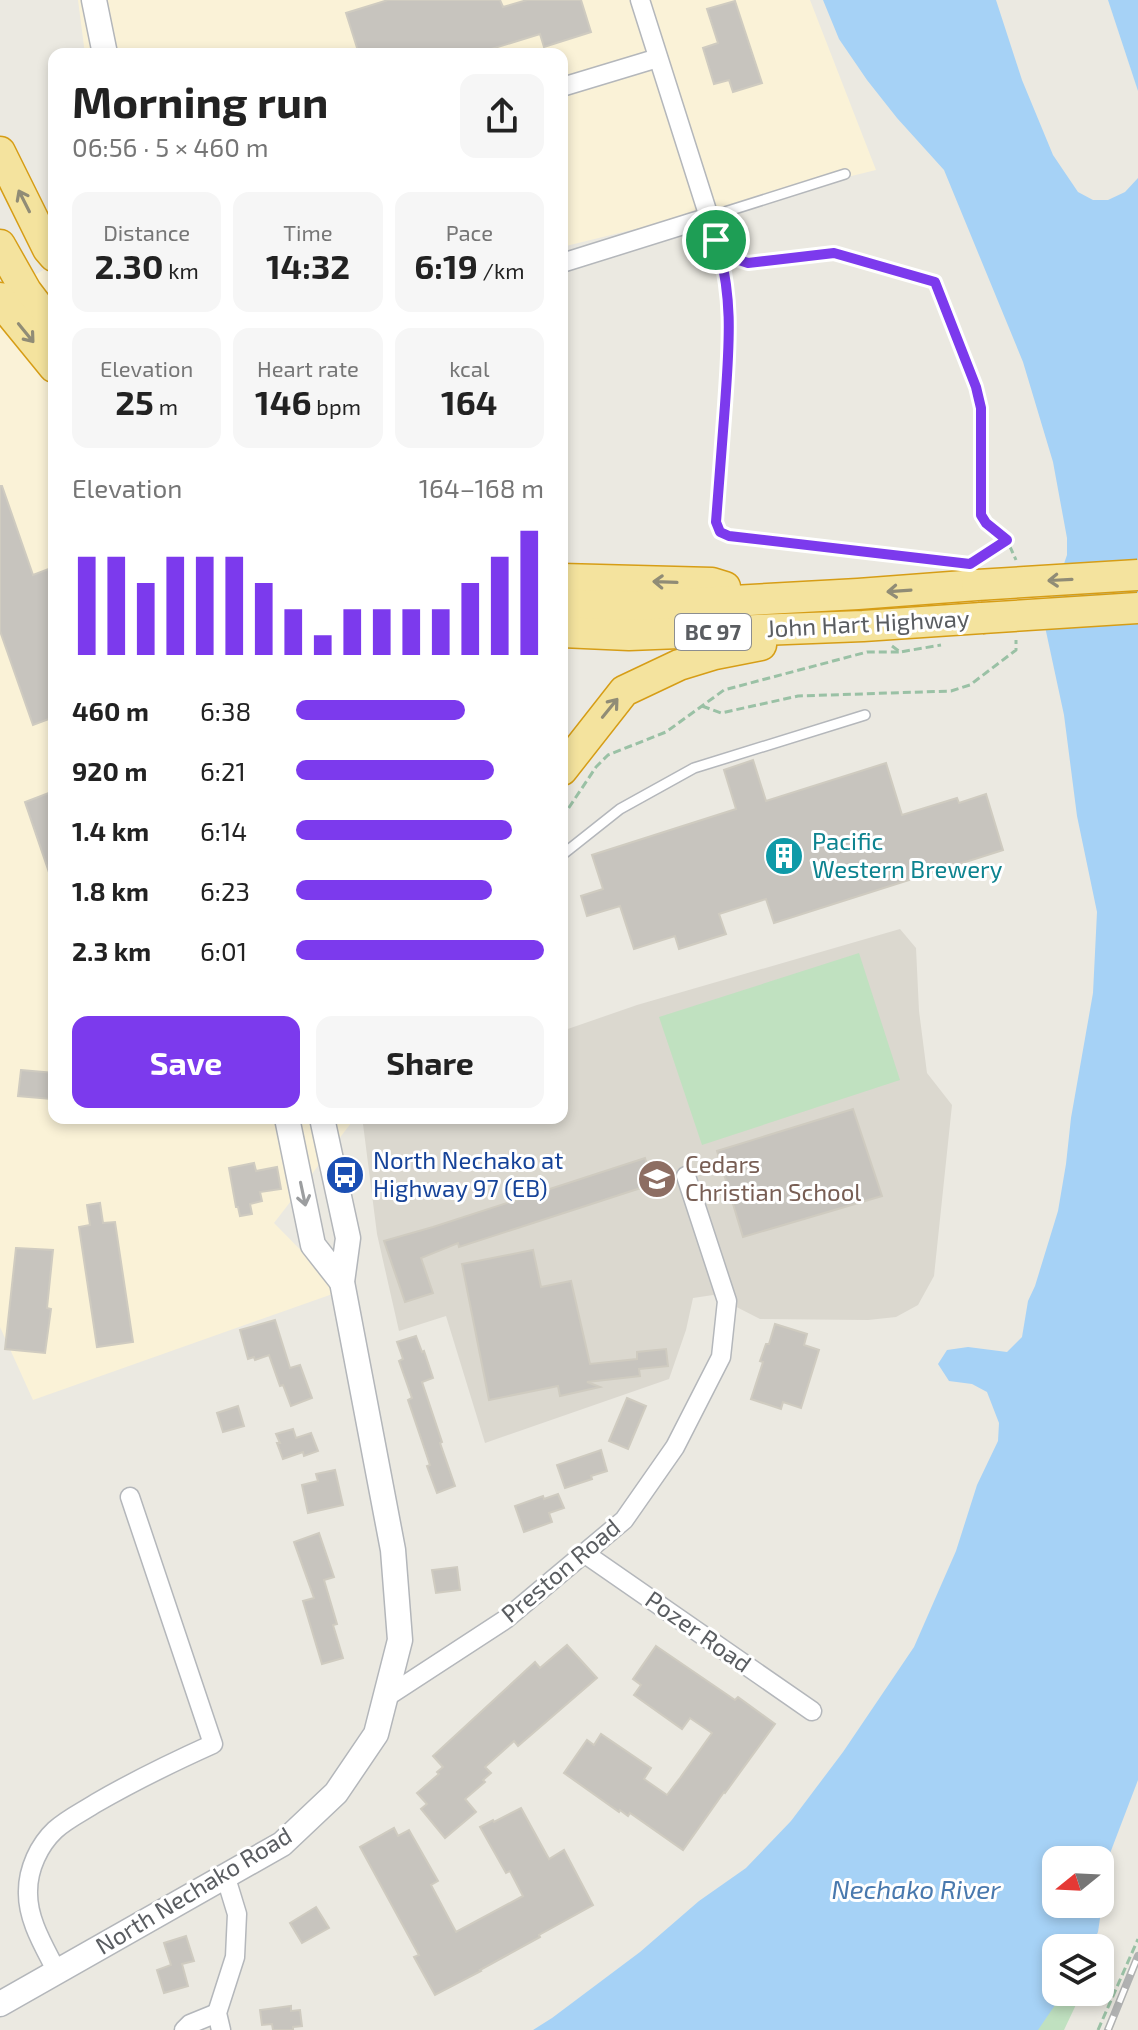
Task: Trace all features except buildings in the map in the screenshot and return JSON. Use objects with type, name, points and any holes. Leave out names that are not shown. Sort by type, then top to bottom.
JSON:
[{"type":"highway","points":[[0,152],[48,243]]},
{"type":"highway","points":[[0,245],[26,291],[48,320]]},
{"type":"highway","points":[[0,298],[48,360]]},
{"type":"highway","name":"BC 97","points":[[973,574],[1138,575]]},
{"type":"highway","name":"John Hart Highway","points":[[568,604],[624,607],[769,599],[973,574]]},
{"type":"highway","points":[[568,579],[712,583],[769,599]]},
{"type":"highway","name":"John Hart Highway","points":[[568,632],[629,635],[863,626],[1138,608]]},
{"type":"highway","points":[[568,762],[624,691],[679,665],[715,654],[863,626]]},
{"type":"main road","points":[[94,0],[104,48]]},
{"type":"main road","name":"North Nechako Road","points":[[288,1124],[313,1245],[342,1282]]},
{"type":"main road","name":"North Nechako Road","points":[[0,2004],[282,1844],[336,1793],[376,1734],[400,1640],[393,1550],[342,1282],[348,1238],[325,1124]]},
{"type":"street","points":[[568,261],[709,217],[640,0]]},
{"type":"street","points":[[568,85],[658,58]]},
{"type":"street","name":"Preston Road","points":[[385,1698],[506,1619],[624,1520],[675,1447],[721,1357],[727,1301],[686,1176]]},
{"type":"street","points":[[57,1972],[32,1917],[27,1892],[31,1867],[40,1850],[53,1831],[69,1820],[155,1771],[213,1744],[130,1497]]},
{"type":"street","name":"Pozer Road","points":[[584,1553],[812,1711]]},
{"type":"street","points":[[184,2030],[190,2024],[219,2022],[235,1957],[237,1914],[226,1878]]},
{"type":"lane","points":[[709,217],[845,174]]},
{"type":"lane","points":[[568,850],[620,809],[694,768],[865,715]]},
{"type":"path","points":[[709,217],[723,262],[729,300],[730,340],[716,522],[720,532],[729,536],[955,562]]},
{"type":"path","points":[[716,240],[736,259],[748,263],[834,253],[935,282],[976,387],[981,408],[981,515],[1007,540],[1016,560]]},
{"type":"path","points":[[973,574],[1007,540]]},
{"type":"path","points":[[702,706],[721,713],[798,696],[951,691],[970,685],[1016,650],[1016,635]]},
{"type":"path","points":[[568,809],[596,767],[608,755],[666,732],[724,690],[867,652],[900,652]]},
{"type":"path","points":[[1098,2030],[1138,1939]]},
{"type":"shaded area","points":[[78,0],[810,0],[876,170],[568,246],[568,48],[84,48]]},
{"type":"shaded area","points":[[48,267],[48,1124],[350,1124],[274,1223],[341,1291],[33,1400],[0,1327],[0,295]]},
{"type":"shaded area","name":"Cedars Christian School","points":[[900,929],[916,948],[919,1011],[927,1073],[952,1105],[934,1276],[918,1305],[896,1317],[868,1320],[760,1319],[713,1295],[693,1298],[669,1379],[485,1443],[446,1316],[399,1331],[377,1234],[363,1124],[568,1124],[568,1029],[637,1005]]},
{"type":"green space","points":[[859,953],[900,1080],[702,1145],[659,1017]]},
{"type":"green space","points":[[1042,1962],[1042,2006],[1075,2006],[1064,2030],[973,2030]]},
{"type":"water","name":"Nechako River","points":[[823,0],[996,0],[1022,80],[1053,155],[1078,192],[1093,200],[1108,200],[1125,192],[1138,178],[1138,1780],[1113,1846],[1042,1846],[1042,1918],[1100,1918],[1097,1934],[1042,1934],[1042,2006],[1054,2006],[1038,2030],[533,2030],[640,1952],[699,1901],[746,1868],[791,1821],[843,1752],[914,1647],[956,1551],[977,1485],[998,1441],[999,1423],[987,1392],[972,1384],[949,1381],[938,1364],[947,1350],[968,1347],[1007,1352],[1022,1337],[1028,1301],[1058,1211],[1093,993],[1097,912],[1077,816],[1064,715],[1044,622],[1067,555],[1067,538],[1053,462],[1023,362],[944,170],[867,80],[839,39]]},
{"type":"water","points":[[1108,0],[1138,0],[1138,91]]},
{"type":"railway","points":[[1108,2030],[1138,1956]]},
{"type":"place","name":"Pacific Western Brewery","points":[[784,856]]},
{"type":"place","name":"North Nechako at Highway 97 (EB)","points":[[345,1175]]},
{"type":"place","name":"Cedars Christian School","points":[[657,1179]]},
{"type":"route","points":[[716,240],[736,259],[748,263],[834,253],[935,282],[976,387],[981,408],[981,515],[1007,540],[970,564],[729,536],[720,532],[716,522],[730,340],[729,300],[716,240]]}]
